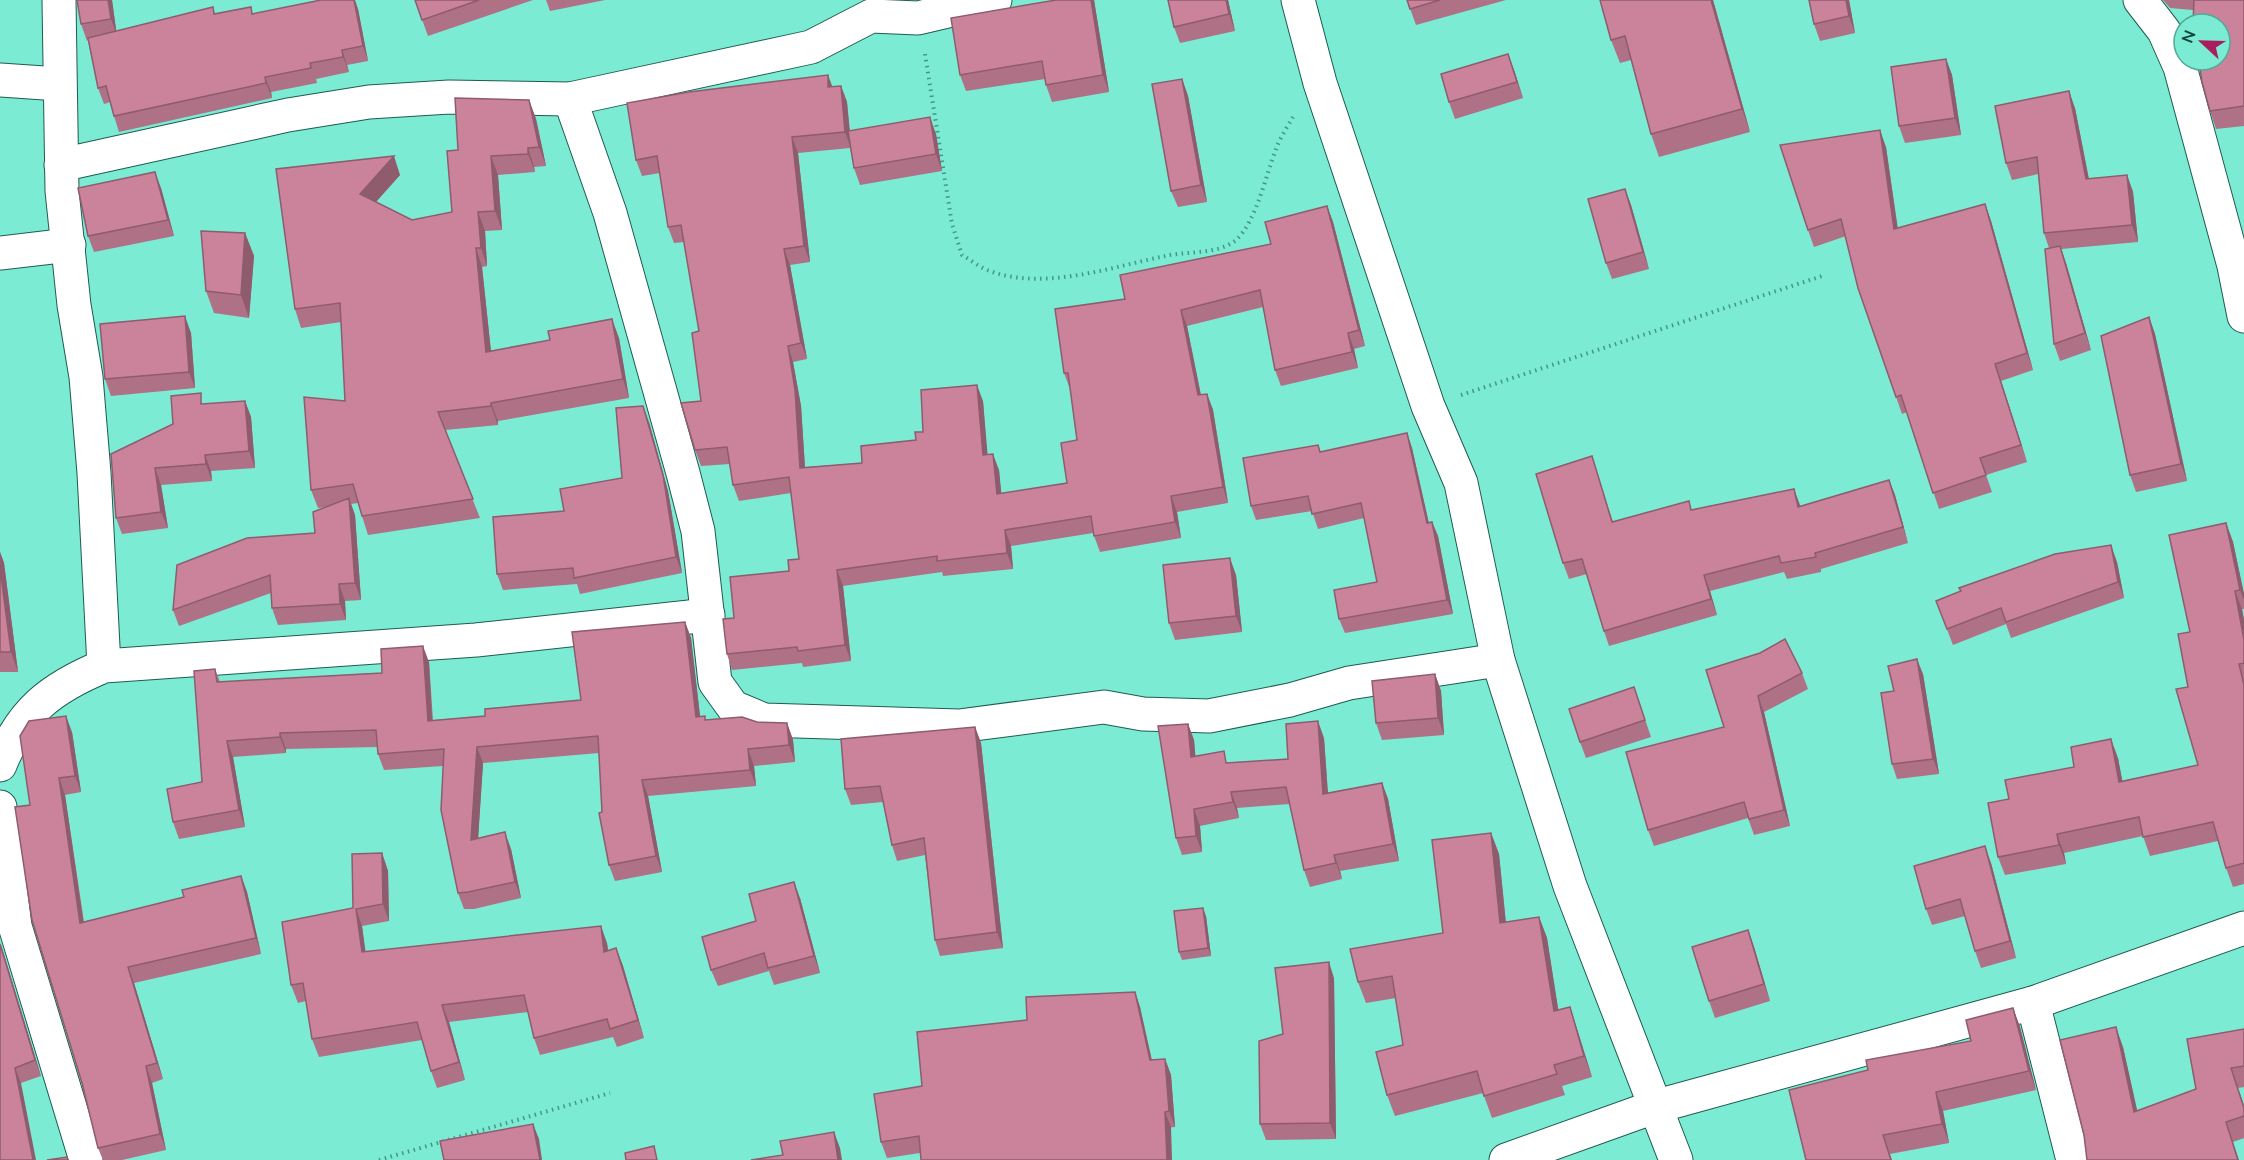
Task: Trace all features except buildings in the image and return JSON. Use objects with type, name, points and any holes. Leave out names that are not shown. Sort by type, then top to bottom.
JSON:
[{"type":"street","points":[[59,0],[61,165],[92,449],[104,666]]},
{"type":"street","points":[[61,165],[288,115],[369,102],[449,97],[570,99],[811,47],[869,8],[918,18],[995,0]]},
{"type":"street","points":[[1298,0],[1320,83],[1428,406],[1461,483],[1498,660],[1570,886],[1676,1160]]},
{"type":"street","points":[[2140,0],[2164,31],[2180,68],[2234,266],[2244,316]]},
{"type":"street","points":[[0,80],[59,84]]},
{"type":"street","points":[[570,99],[610,213],[683,473],[698,531],[715,682],[733,707],[764,720],[959,726],[1104,707],[1152,715],[1209,716],[1290,700],[1349,683],[1498,660]]},
{"type":"street","points":[[0,253],[69,245]]},
{"type":"street","points":[[0,765],[10,738],[27,714],[51,692],[104,666],[476,640],[708,615]]},
{"type":"street","points":[[0,807],[7,929],[86,1160]]},
{"type":"street","points":[[1506,1160],[1654,1107],[2033,1003],[2244,928]]},
{"type":"street","points":[[2033,1003],[2073,1160]]},
{"type":"path","points":[[918,18],[932,82],[952,224],[962,255],[988,271],[1012,277],[1050,277],[1108,271],[1166,255],[1217,249],[1234,241],[1247,226],[1277,146],[1296,113],[1320,83]]},
{"type":"path","points":[[1428,406],[1822,276]]},
{"type":"path","points":[[379,1160],[610,1093]]}]
